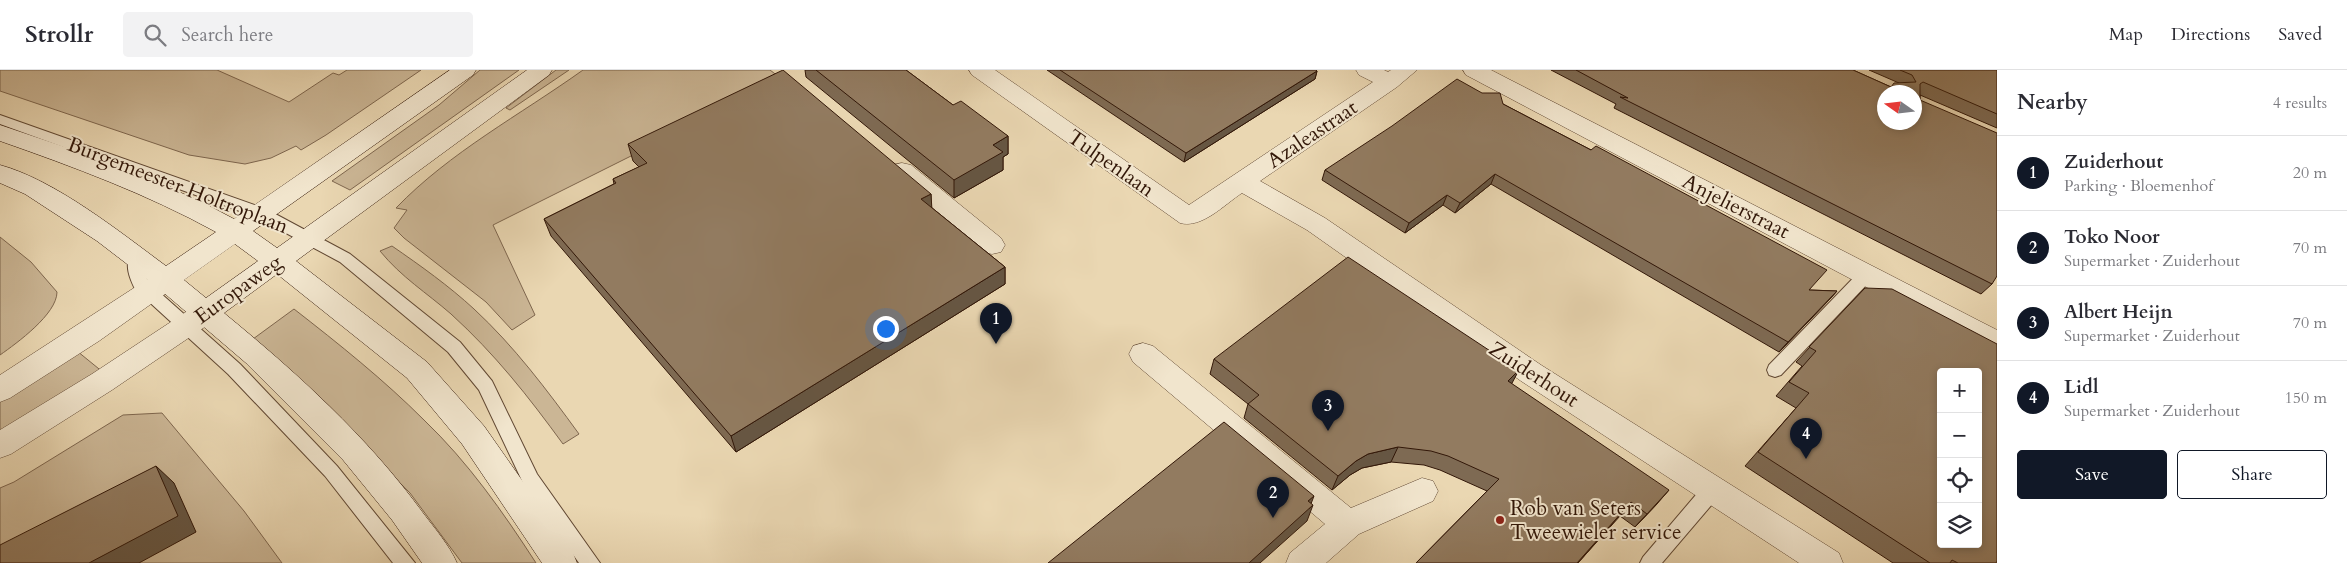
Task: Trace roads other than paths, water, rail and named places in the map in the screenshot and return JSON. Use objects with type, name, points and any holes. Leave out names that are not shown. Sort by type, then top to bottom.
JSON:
[{"type":"street","points":[[0,390],[157,286],[465,70]]},
{"type":"street","name":"Europaweg","points":[[0,445],[102,382],[196,320],[541,70]]},
{"type":"street","name":"Tulpenlaan","points":[[980,70],[1189,217],[1243,182]]},
{"type":"street","points":[[1367,70],[1398,76]]},
{"type":"street","name":"Anjelierstraat","points":[[1474,70],[1997,343]]},
{"type":"street","name":"Azaleastraat","points":[[1243,182],[1398,76]]},
{"type":"street","name":"Burgemeester Holtroplaan","points":[[0,133],[103,169],[191,207],[236,231],[308,283],[417,370],[473,435],[561,563]]},
{"type":"street","points":[[886,158],[992,245]]},
{"type":"street","points":[[0,173],[34,188],[136,258],[157,286],[196,320],[256,355],[354,451],[403,510],[441,563]]},
{"type":"street","name":"Zuiderhout","points":[[1243,182],[1316,224],[1531,373],[1828,563]]},
{"type":"street","points":[[1143,354],[1348,524]]},
{"type":"street","points":[[1302,563],[1348,524],[1422,491]]},
{"type":"lane","name":"Burgemeester Holtroplaan","points":[[0,119],[261,213],[345,258],[454,347],[486,386],[530,479],[590,563]]},
{"type":"lane","points":[[1774,370],[1867,274]]},
{"type":"lane","points":[[196,320],[234,368],[331,471],[405,563]]},
{"type":"lane","points":[[1650,563],[1713,489]]},
{"type":"place","name":"Zuiderhout","points":[[996,344]]},
{"type":"place","name":"Albert Heijn","points":[[1328,431]]},
{"type":"place","name":"Lidl","points":[[1806,459]]},
{"type":"place","name":"Toko Noor","points":[[1273,518]]},
{"type":"place","name":"Rob van Seters Tweewieler service","points":[[1500,520]]}]
